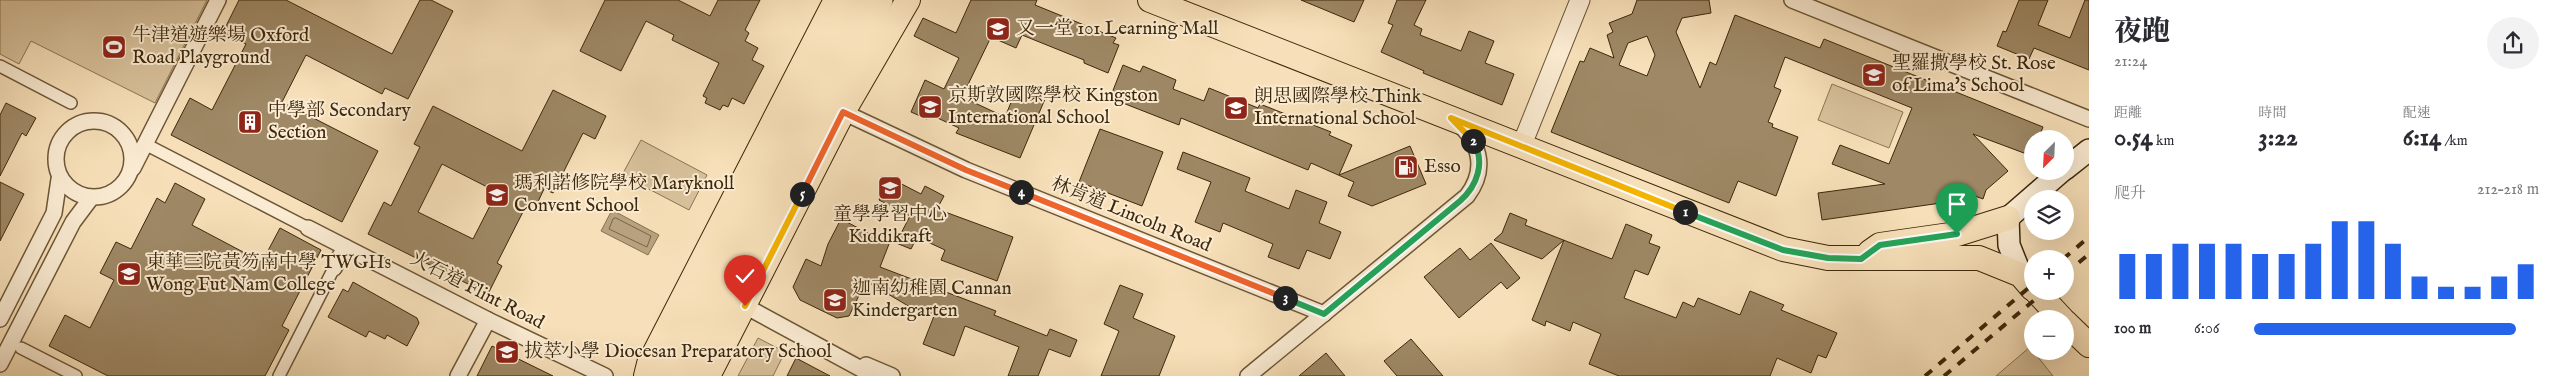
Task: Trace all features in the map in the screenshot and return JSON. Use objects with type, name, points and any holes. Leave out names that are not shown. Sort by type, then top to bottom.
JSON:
[{"type":"highway","points":[[695,361],[858,0]]},
{"type":"highway","points":[[695,361],[880,0]]},
{"type":"highway","points":[[660,376],[672,364],[695,361]]},
{"type":"main road","points":[[646,376],[649,364],[836,0]]},
{"type":"main road","points":[[695,361],[745,306],[843,112],[908,0]]},
{"type":"main road","points":[[1150,0],[1783,250],[1828,258],[1979,258],[2024,282]]},
{"type":"main road","points":[[2074,162],[2089,150]]},
{"type":"main road","points":[[1861,259],[1880,245],[1957,234],[2008,218],[2052,180]]},
{"type":"main road","points":[[2008,218],[2009,245],[2024,274]]},
{"type":"main road","points":[[2044,300],[2054,310]]},
{"type":"main road","points":[[2074,331],[2089,345]]},
{"type":"street","points":[[59,179],[75,193],[91,198],[112,193],[121,187],[145,144],[218,0]]},
{"type":"street","points":[[1521,148],[1580,0]]},
{"type":"street","points":[[1792,0],[2089,119]]},
{"type":"street","points":[[0,66],[71,103]]},
{"type":"street","name":"林肯道 Lincoln Road","points":[[843,112],[966,170],[1324,314]]},
{"type":"street","points":[[1248,376],[1472,189],[1479,170],[1477,147],[1466,131],[1451,118]]},
{"type":"street","points":[[0,319],[54,213],[59,179],[55,159],[62,138],[74,127],[90,121],[102,122],[113,126],[123,134],[129,144],[132,169]]},
{"type":"street","name":"火石道 Flint Road","points":[[145,144],[488,320],[605,376]]},
{"type":"street","points":[[0,364],[73,222],[91,198]]},
{"type":"street","points":[[279,376],[345,247]]},
{"type":"street","points":[[745,306],[874,376]]},
{"type":"street","points":[[458,376],[488,320]]},
{"type":"street","points":[[21,348],[76,376]]},
{"type":"street","points":[[845,359],[892,376]]},
{"type":"shaded area","name":"牛津道遊樂場 Oxford Road Playground","points":[[0,0],[207,0],[155,103],[31,41],[19,64],[0,54]]},
{"type":"shaded area","points":[[1832,84],[1903,112],[1889,148],[1818,120]]},
{"type":"shaded area","points":[[641,140],[707,175],[689,210],[622,175]]},
{"type":"shaded area","points":[[758,338],[785,352],[773,376],[738,376]]},
{"type":"shaded area","points":[[2024,352],[2024,360],[2040,360],[2053,376],[1996,376]]},
{"type":"water","points":[[612,210],[659,235],[648,255],[601,231]]},
{"type":"building","name":"中學部 Secondary Section","points":[[239,0],[286,0],[392,54],[420,0],[431,0],[453,11],[408,99],[385,88],[382,94],[306,55],[282,102],[378,151],[342,222],[171,135],[190,98],[212,110],[246,44],[223,32]]},
{"type":"building","points":[[605,0],[678,0],[710,16],[718,0],[760,0],[745,30],[749,33],[745,41],[758,48],[752,60],[764,66],[744,104],[732,98],[728,107],[723,105],[720,110],[705,103],[707,98],[703,96],[719,63],[672,40],[674,35],[646,21],[621,71],[580,51]]},
{"type":"building","points":[[971,0],[1037,0],[1035,5],[1116,38],[1113,43],[1119,45],[1108,73],[1084,63],[1084,60],[1022,35],[1016,48],[991,37],[962,97],[1005,117],[1017,88],[1045,99],[1020,158],[956,133],[959,128],[929,114],[927,119],[911,112],[925,80],[944,89],[959,58],[914,36],[923,18],[956,33]]},
{"type":"building","points":[[1301,0],[1364,0],[1354,22]]},
{"type":"building","points":[[1397,0],[1426,0],[1414,25],[1422,29],[1420,35],[1461,51],[1469,31],[1494,41],[1485,63],[1514,74],[1502,105],[1423,73],[1424,71],[1381,52],[1393,25],[1388,23]]},
{"type":"building","points":[[1637,0],[1709,0],[1711,13],[1682,18],[1676,32],[1700,88],[1710,62],[1716,65],[1735,15],[1820,48],[1824,39],[2043,127],[2042,130],[2024,130],[2024,153],[1973,134],[2008,171],[1986,190],[1983,199],[1959,190],[1948,202],[1822,220],[1818,193],[1885,184],[1832,164],[1840,145],[1889,164],[1912,108],[1785,57],[1774,87],[1781,90],[1768,122],[1773,124],[1772,127],[1798,137],[1776,196],[1738,181],[1729,203],[1551,132],[1580,61],[1584,62],[1590,48],[1614,58],[1607,35],[1613,32],[1609,23],[1632,14]],"holes":[[[1647,36],[1655,55],[1647,76],[1619,65],[1628,43]]]},
{"type":"building","points":[[2019,0],[2048,0],[2038,25],[2070,38],[2085,0],[2089,0],[2089,70],[2034,48],[2029,59],[1997,46],[2003,31],[2006,32]]},
{"type":"building","points":[[1123,65],[1140,72],[1143,66],[1176,80],[1173,89],[1204,101],[1209,88],[1258,108],[1260,104],[1331,132],[1329,135],[1352,145],[1339,175],[1410,146],[1426,184],[1372,206],[1348,196],[1354,182],[1311,163],[1308,170],[1181,118],[1179,125],[1110,98]]},
{"type":"building","name":"中學部 Secondary Section","points":[[553,90],[606,116],[595,139],[583,133],[553,193],[544,189],[536,206],[528,202],[497,263],[502,266],[488,294],[368,234],[384,202],[391,206],[420,147],[414,144],[433,106],[522,151]],"holes":[[[442,164],[497,192],[473,239],[418,212]]]},
{"type":"building","points":[[6,103],[36,118],[26,136],[22,133],[0,176],[0,115]]},
{"type":"building","points":[[1100,129],[1163,152],[1142,206],[1079,182]]},
{"type":"building","points":[[1183,152],[1250,178],[1245,191],[1289,209],[1296,190],[1327,202],[1319,223],[1341,232],[1330,259],[1307,250],[1299,269],[1268,257],[1273,244],[1223,223],[1220,232],[1195,222],[1211,182],[1177,169]]},
{"type":"building","points":[[890,178],[921,194],[925,186],[944,196],[937,209],[1013,237],[997,281],[941,260],[945,250],[917,237],[911,249],[896,243],[910,216],[879,200]]},
{"type":"building","points":[[0,182],[24,194],[0,241]]},
{"type":"building","name":"東華三院黃笏南中學 TWGHs Wong Fut Nam College","points":[[175,183],[205,199],[192,225],[262,262],[280,228],[321,250],[282,326],[289,330],[265,376],[108,376],[49,346],[65,315],[90,328],[114,280],[100,273],[116,242],[131,249],[157,198],[165,203]]},
{"type":"building","points":[[1510,213],[1527,220],[1525,225],[1564,240],[1542,259],[1494,240],[1502,233]]},
{"type":"building","points":[[841,219],[889,244],[880,267],[996,311],[994,315],[1047,336],[1050,329],[1077,340],[1070,357],[1049,349],[1038,376],[1008,376],[1019,347],[965,326],[954,356],[923,344],[934,316],[910,307],[866,281],[849,316],[837,318],[800,300],[793,287],[806,259],[821,266],[828,244]]},
{"type":"building","points":[[1626,224],[1652,235],[1649,243],[1660,247],[1648,275],[1635,270],[1624,298],[1676,318],[1683,302],[1694,307],[1698,298],[1740,315],[1750,291],[1784,305],[1781,310],[1837,333],[1826,358],[1818,355],[1811,373],[1777,358],[1770,376],[1619,376],[1589,364],[1601,334],[1573,322],[1570,331],[1546,321],[1545,326],[1532,320],[1564,240],[1612,259]]},
{"type":"building","points":[[1491,243],[1520,278],[1507,289],[1501,282],[1459,318],[1424,277],[1460,248],[1470,260]]},
{"type":"building","points":[[353,282],[417,318],[419,323],[407,346],[387,335],[385,339],[369,331],[366,337],[328,317],[343,289],[348,292]]},
{"type":"building","points":[[1120,285],[1143,294],[1133,318],[1175,336],[1159,376],[1101,376],[1119,331],[1104,324]]},
{"type":"building","points":[[1411,339],[1443,376],[1397,376],[1384,361]]},
{"type":"building","points":[[492,346],[553,376],[477,376]]},
{"type":"building","points":[[1326,353],[1345,376],[1299,376]]},
{"type":"building","points":[[796,358],[830,376],[787,376]]},
{"type":"railway","points":[[2074,250],[2089,237]]},
{"type":"railway","points":[[2074,266],[2089,254]]},
{"type":"railway","points":[[1925,376],[2024,292]]},
{"type":"railway","points":[[1944,376],[2034,300]]},
{"type":"place","name":"又一堂 101 Learning Mall","points":[[998,29]]},
{"type":"place","name":"牛津道遊樂場 Oxford Road Playground","points":[[114,47]]},
{"type":"place","name":"聖羅撒學校 St. Rose of Lima's School","points":[[1874,75]]},
{"type":"place","name":"京斯敦國際學校 Kingston International School","points":[[930,107]]},
{"type":"place","name":"朗思國際學校 Think International School","points":[[1236,108]]},
{"type":"place","name":"中學部 Secondary Section","points":[[250,122]]},
{"type":"place","name":"Esso","points":[[1406,167]]},
{"type":"place","name":"童學學習中心 Kiddikraft","points":[[890,188]]},
{"type":"place","name":"瑪利諾修院學校 Maryknoll Convent School","points":[[497,195]]},
{"type":"place","name":"東華三院黃笏南中學 TWGHs Wong Fut Nam College","points":[[129,274]]},
{"type":"place","name":"迦南幼稚園 Cannan Kindergarten","points":[[835,300]]},
{"type":"place","name":"拔萃小學 Diocesan Preparatory School","points":[[507,352]]},
{"type":"route","points":[[745,306],[843,112],[966,170],[1324,314],[1467,196],[1472,189],[1479,170],[1480,159],[1477,147],[1470,136],[1451,118],[1521,148],[1783,250],[1800,254],[1828,258],[1861,259],[1880,245],[1957,234]]}]
